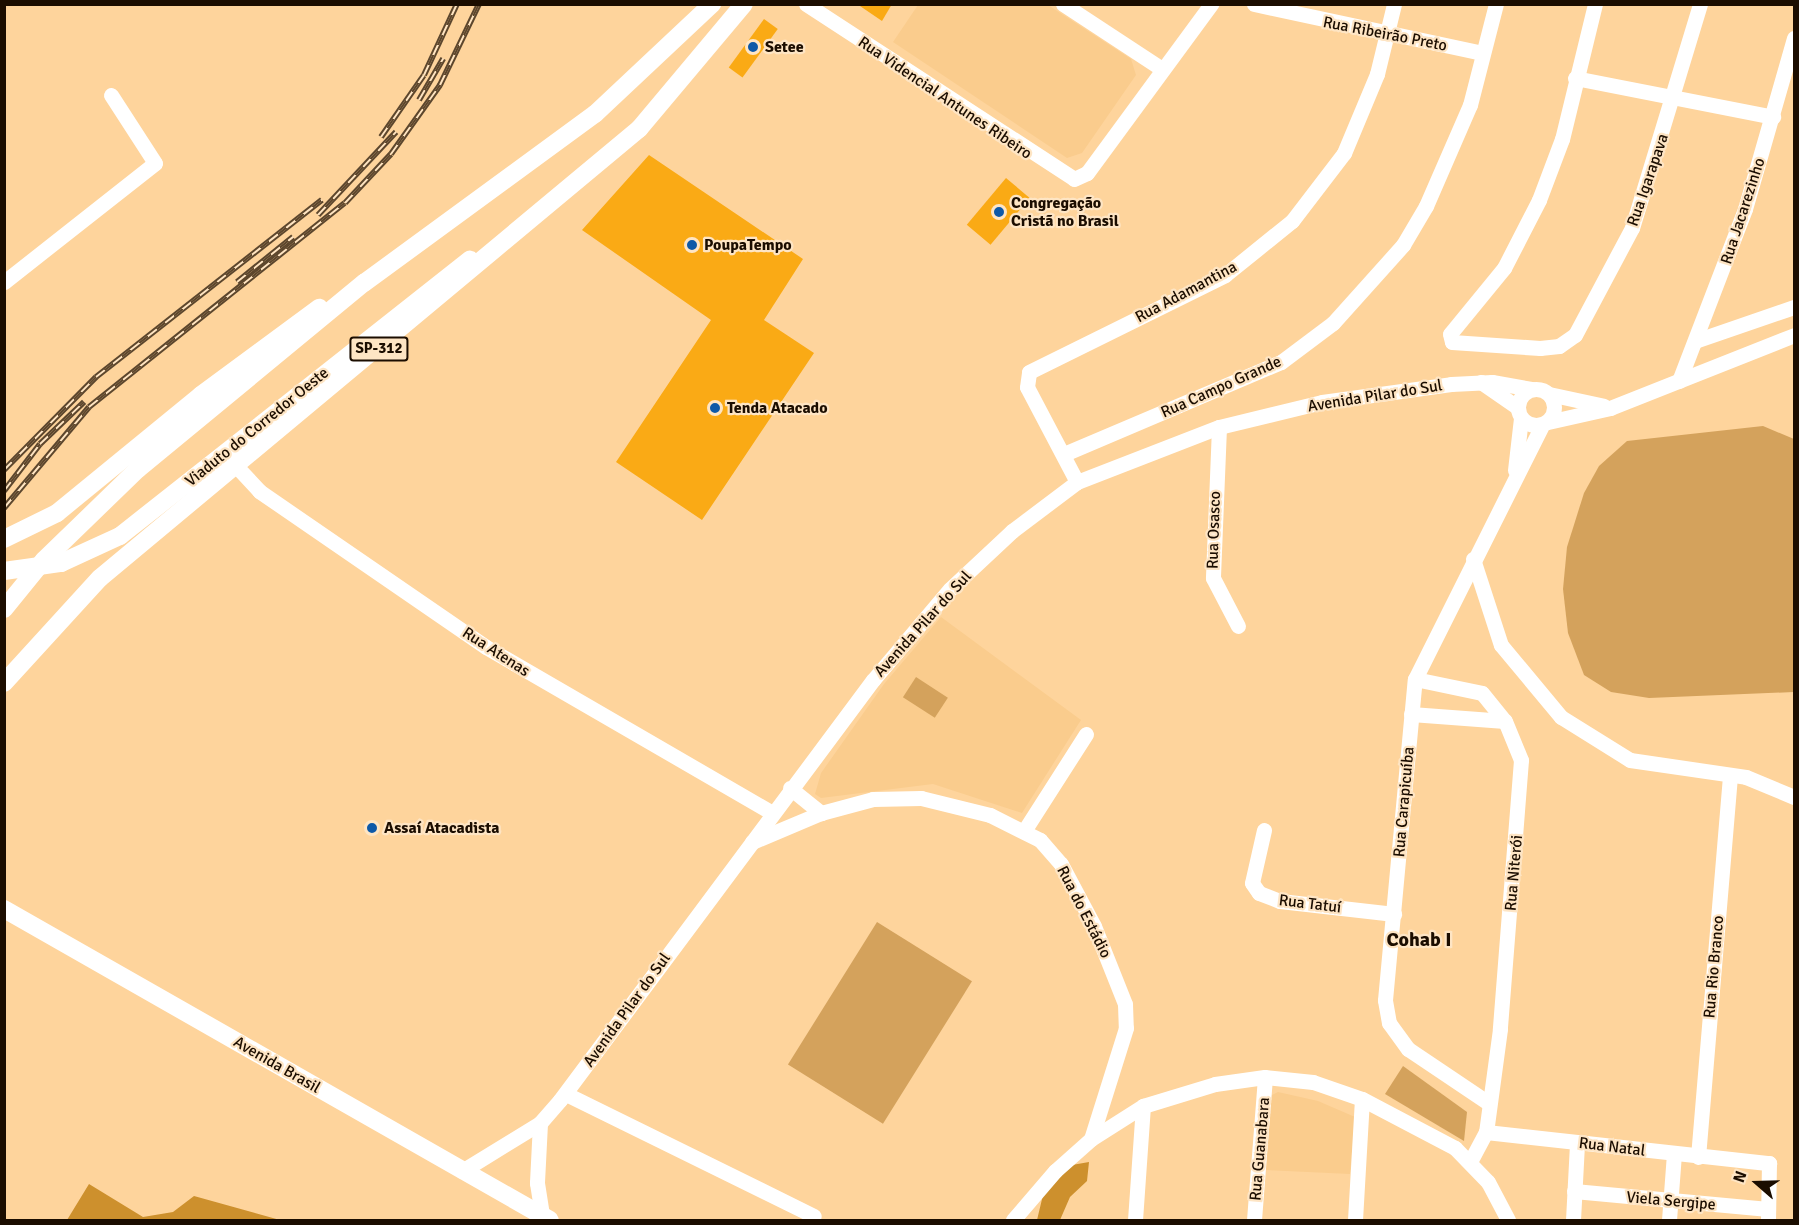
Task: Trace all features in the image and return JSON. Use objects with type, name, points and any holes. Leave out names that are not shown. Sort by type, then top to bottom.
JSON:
[{"type":"main road","points":[[4,609],[44,560],[130,476],[364,283],[595,114],[712,4]]},
{"type":"main road","name":"SP-312","points":[[4,684],[100,578],[230,462],[639,129],[744,4]]},
{"type":"main road","points":[[4,539],[57,513],[162,427],[292,326],[364,283]]},
{"type":"main road","name":"Viaduto do Corredor Oeste","points":[[4,572],[61,563],[100,548],[230,462]]},
{"type":"main road","name":"Avenida Brasil","points":[[4,909],[546,1218]]},
{"type":"street","name":"Rua Videncial Antunes Ribeiro","points":[[806,4],[1059,175],[1074,179],[1087,173],[1162,69]]},
{"type":"street","points":[[1063,4],[1162,69],[1211,4]]},
{"type":"street","name":"Rua Ribeirão Preto","points":[[1254,4],[1482,53]]},
{"type":"street","name":"Rua Adamantina","points":[[1064,454],[1027,387],[1033,367],[1225,275],[1292,221],[1344,153],[1387,34],[1394,4]]},
{"type":"street","name":"Rua Campo Grande","points":[[1064,454],[1281,362],[1333,323],[1403,245],[1426,206],[1466,115],[1496,4]]},
{"type":"street","points":[[1595,4],[1575,78],[1773,117]]},
{"type":"street","name":"Rua Igarapava","points":[[1575,78],[1562,138],[1539,200],[1504,268],[1450,340],[1540,348],[1567,343],[1601,295],[1632,228],[1674,99],[1700,4]]},
{"type":"street","name":"Rua Jacarezinho","points":[[1679,381],[1745,210],[1794,38]]},
{"type":"street","points":[[4,282],[155,163],[111,95]]},
{"type":"street","points":[[1695,340],[1794,307]]},
{"type":"street","points":[[1481,382],[1519,413],[1545,423],[1610,408],[1794,336]]},
{"type":"street","name":"Avenida Pilar do Sul","points":[[462,1171],[540,1123],[566,1094],[790,788],[950,590],[1012,531],[1077,482],[1219,427],[1368,394],[1481,382],[1532,389],[1610,408]]},
{"type":"street","points":[[1519,413],[1532,389]]},
{"type":"street","points":[[1545,423],[1554,411],[1549,394]]},
{"type":"street","name":"Rua Carapicuíba","points":[[1515,476],[1519,413]]},
{"type":"street","name":"Rua Carapicuíba","points":[[1487,1102],[1435,1071],[1389,1023],[1385,1000],[1415,679],[1515,476],[1545,423]]},
{"type":"street","name":"Rua Osasco","points":[[1219,427],[1213,578],[1238,626]]},
{"type":"street","points":[[1064,454],[1077,482]]},
{"type":"street","name":"Rua Atenas","points":[[230,462],[259,491],[486,647],[772,813]]},
{"type":"street","points":[[1473,559],[1501,645],[1561,717],[1630,760],[1780,788],[1794,797]]},
{"type":"street","name":"Rua Niterói","points":[[1415,679],[1472,688],[1505,721],[1519,749],[1522,786],[1500,1029],[1487,1102],[1486,1132]]},
{"type":"street","points":[[1412,714],[1505,721]]},
{"type":"street","points":[[1024,831],[1086,734]]},
{"type":"street","name":"Rua Rio Branco","points":[[1698,1157],[1730,777]]},
{"type":"street","points":[[790,788],[821,813]]},
{"type":"street","name":"Rua do Estádio","points":[[751,843],[821,813],[873,799],[921,798],[959,805],[1024,831],[1061,864],[1100,938],[1125,1004],[1126,1028],[1091,1139]]},
{"type":"street","name":"Rua Tatuí","points":[[1264,830],[1252,883],[1259,893],[1280,901],[1394,914]]},
{"type":"street","points":[[1013,1221],[1034,1192],[1091,1139],[1143,1106],[1215,1083],[1265,1077],[1313,1082],[1362,1099],[1471,1160],[1508,1221]]},
{"type":"street","name":"Rua Guanabara","points":[[1254,1221],[1265,1077]]},
{"type":"street","points":[[566,1094],[814,1216]]},
{"type":"street","points":[[1355,1221],[1362,1099]]},
{"type":"street","points":[[1136,1221],[1143,1106]]},
{"type":"street","points":[[540,1123],[537,1184],[546,1218]]},
{"type":"street","points":[[1471,1160],[1486,1132]]},
{"type":"street","name":"Rua Natal","points":[[1486,1132],[1769,1163],[1768,1215]]},
{"type":"street","points":[[1573,1221],[1577,1143]]},
{"type":"street","points":[[1669,1221],[1674,1154]]},
{"type":"street","name":"Viela Sergipe","points":[[1574,1191],[1670,1201],[1768,1215]]},
{"type":"shaded area","points":[[918,5],[1048,5],[1131,59],[1136,75],[1082,153],[1067,158],[893,42]]},
{"type":"shaded area","points":[[1763,426],[1794,439],[1794,692],[1649,698],[1611,692],[1584,675],[1568,633],[1563,589],[1567,547],[1584,493],[1599,466],[1627,441]]},
{"type":"shaded area","points":[[941,617],[1081,720],[1022,813],[933,784],[821,798],[815,794],[821,773],[884,684]]},
{"type":"shaded area","points":[[916,677],[948,698],[935,718],[903,697]]},
{"type":"shaded area","points":[[877,922],[972,981],[883,1124],[788,1064]]},
{"type":"shaded area","points":[[1403,1066],[1467,1112],[1464,1141],[1385,1094]]},
{"type":"shaded area","points":[[1278,1092],[1318,1101],[1355,1117],[1350,1174],[1265,1170],[1270,1096]]},
{"type":"shaded area","points":[[1089,1162],[1087,1181],[1070,1197],[1060,1220],[1037,1220],[1043,1195],[1072,1165]]},
{"type":"shaded area","points":[[89,1184],[143,1217],[173,1212],[194,1196],[280,1220],[67,1220]]},
{"type":"building","points":[[857,4],[892,4],[882,21]]},
{"type":"building","name":"Setee","points":[[764,19],[778,29],[742,78],[729,68]]},
{"type":"building","points":[[649,155],[803,259],[764,320],[814,353],[702,520],[616,462],[711,320],[582,230]]},
{"type":"building","name":"Congregação Cristã no Brasil","points":[[1006,178],[1030,198],[991,245],[967,225]]},
{"type":"railway","points":[[381,137],[424,75],[457,4]]},
{"type":"railway","points":[[4,508],[89,407],[345,203],[391,154],[440,85],[479,4]]},
{"type":"railway","points":[[419,100],[443,59]]},
{"type":"railway","points":[[318,215],[396,132]]},
{"type":"railway","points":[[4,470],[96,377],[322,200]]},
{"type":"railway","points":[[237,282],[293,237]]},
{"type":"railway","points":[[4,491],[40,444],[84,402]]},
{"type":"place","name":"Setee","points":[[753,47]]},
{"type":"place","name":"Congregação Cristã no Brasil","points":[[999,212]]},
{"type":"place","name":"PoupaTempo","points":[[692,245]]},
{"type":"place","name":"Tenda Atacado","points":[[715,408]]},
{"type":"place","name":"Assaí Atacadista","points":[[372,828]]},
{"type":"district","name":"Cohab I","points":[[1419,939]]}]
